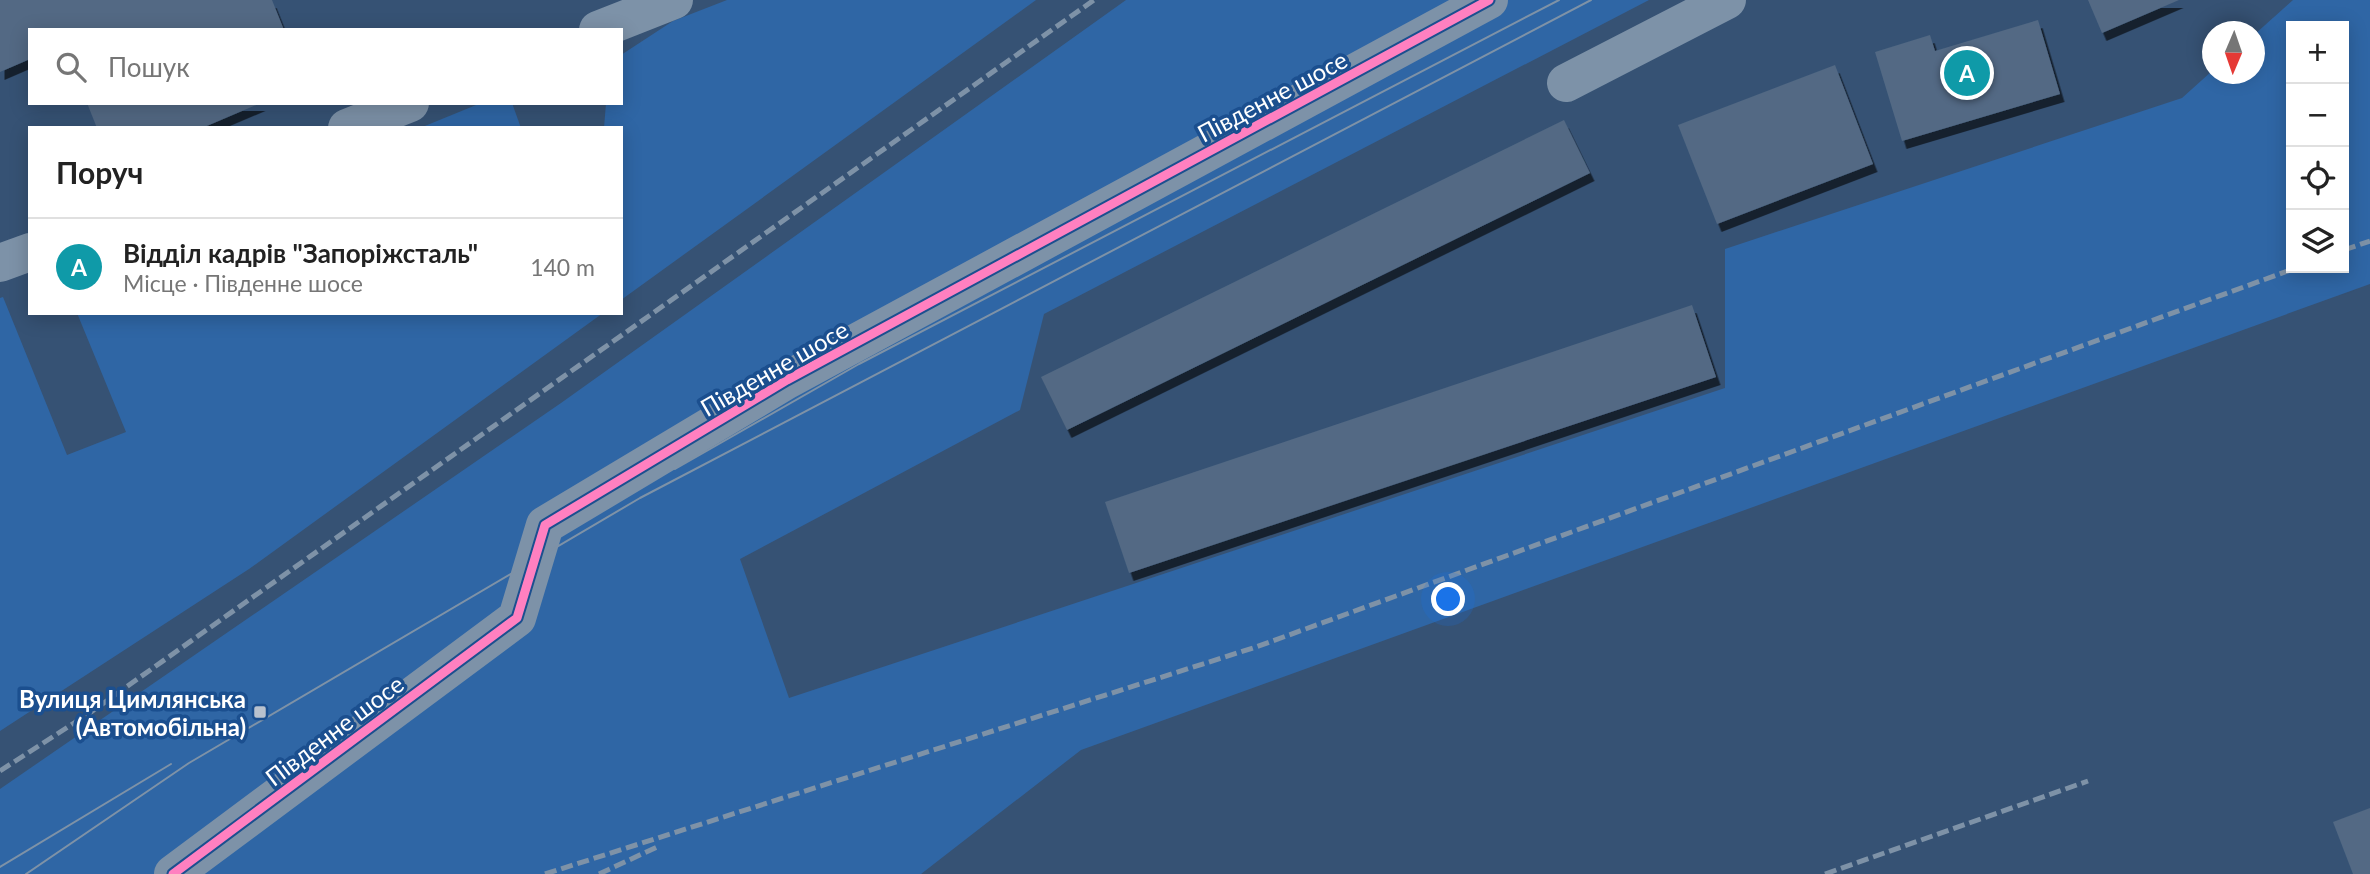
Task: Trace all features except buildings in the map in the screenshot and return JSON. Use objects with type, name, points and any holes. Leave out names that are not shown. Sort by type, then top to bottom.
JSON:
[{"type":"street","points":[[603,28],[674,0]]},
{"type":"street","name":"Південне шосе","points":[[173,874],[517,618],[545,525],[787,380],[1489,0]]},
{"type":"street","points":[[1566,83],[1727,0]]},
{"type":"street","points":[[352,126],[405,105]]},
{"type":"street","points":[[0,263],[28,253]]},
{"type":"shaded area","points":[[727,0],[1036,0],[623,299],[623,126],[604,126],[606,105],[623,105],[623,54],[673,21]]},
{"type":"shaded area","points":[[1126,0],[1649,0],[1044,314],[1020,410],[740,559],[789,698],[1725,388],[1725,249],[2182,98],[2202,80],[2202,84],[2265,84],[2265,25],[2293,0],[2370,0],[2370,284],[1081,750],[921,874],[0,874],[0,789],[561,403]]},
{"type":"shaded area","points":[[476,105],[513,105],[520,126],[425,126]]},
{"type":"shaded area","points":[[3,297],[67,455],[126,432],[78,315],[600,315],[249,569],[0,731],[0,298]]},
{"type":"tram line","points":[[675,469],[859,364],[1559,0]]},
{"type":"tram line","points":[[26,874],[189,763],[640,498],[1591,0]]},
{"type":"tram line","points":[[0,867],[171,764]]},
{"type":"railway","points":[[0,771],[91,712],[1094,0]]},
{"type":"railway","points":[[2349,248],[2370,241]]},
{"type":"railway","points":[[545,874],[1256,647],[2286,272]]},
{"type":"railway","points":[[1825,874],[2088,781]]},
{"type":"railway","points":[[599,874],[657,847]]},
{"type":"cycle path","points":[[173,874],[517,618],[545,525],[787,380],[1489,0]]},
{"type":"place","name":"Відділ кадрів \"Запоріжсталь\"","points":[[1967,73]]},
{"type":"place","name":"Вулиця Цимлянська (Автомобільна)","points":[[260,712]]}]
